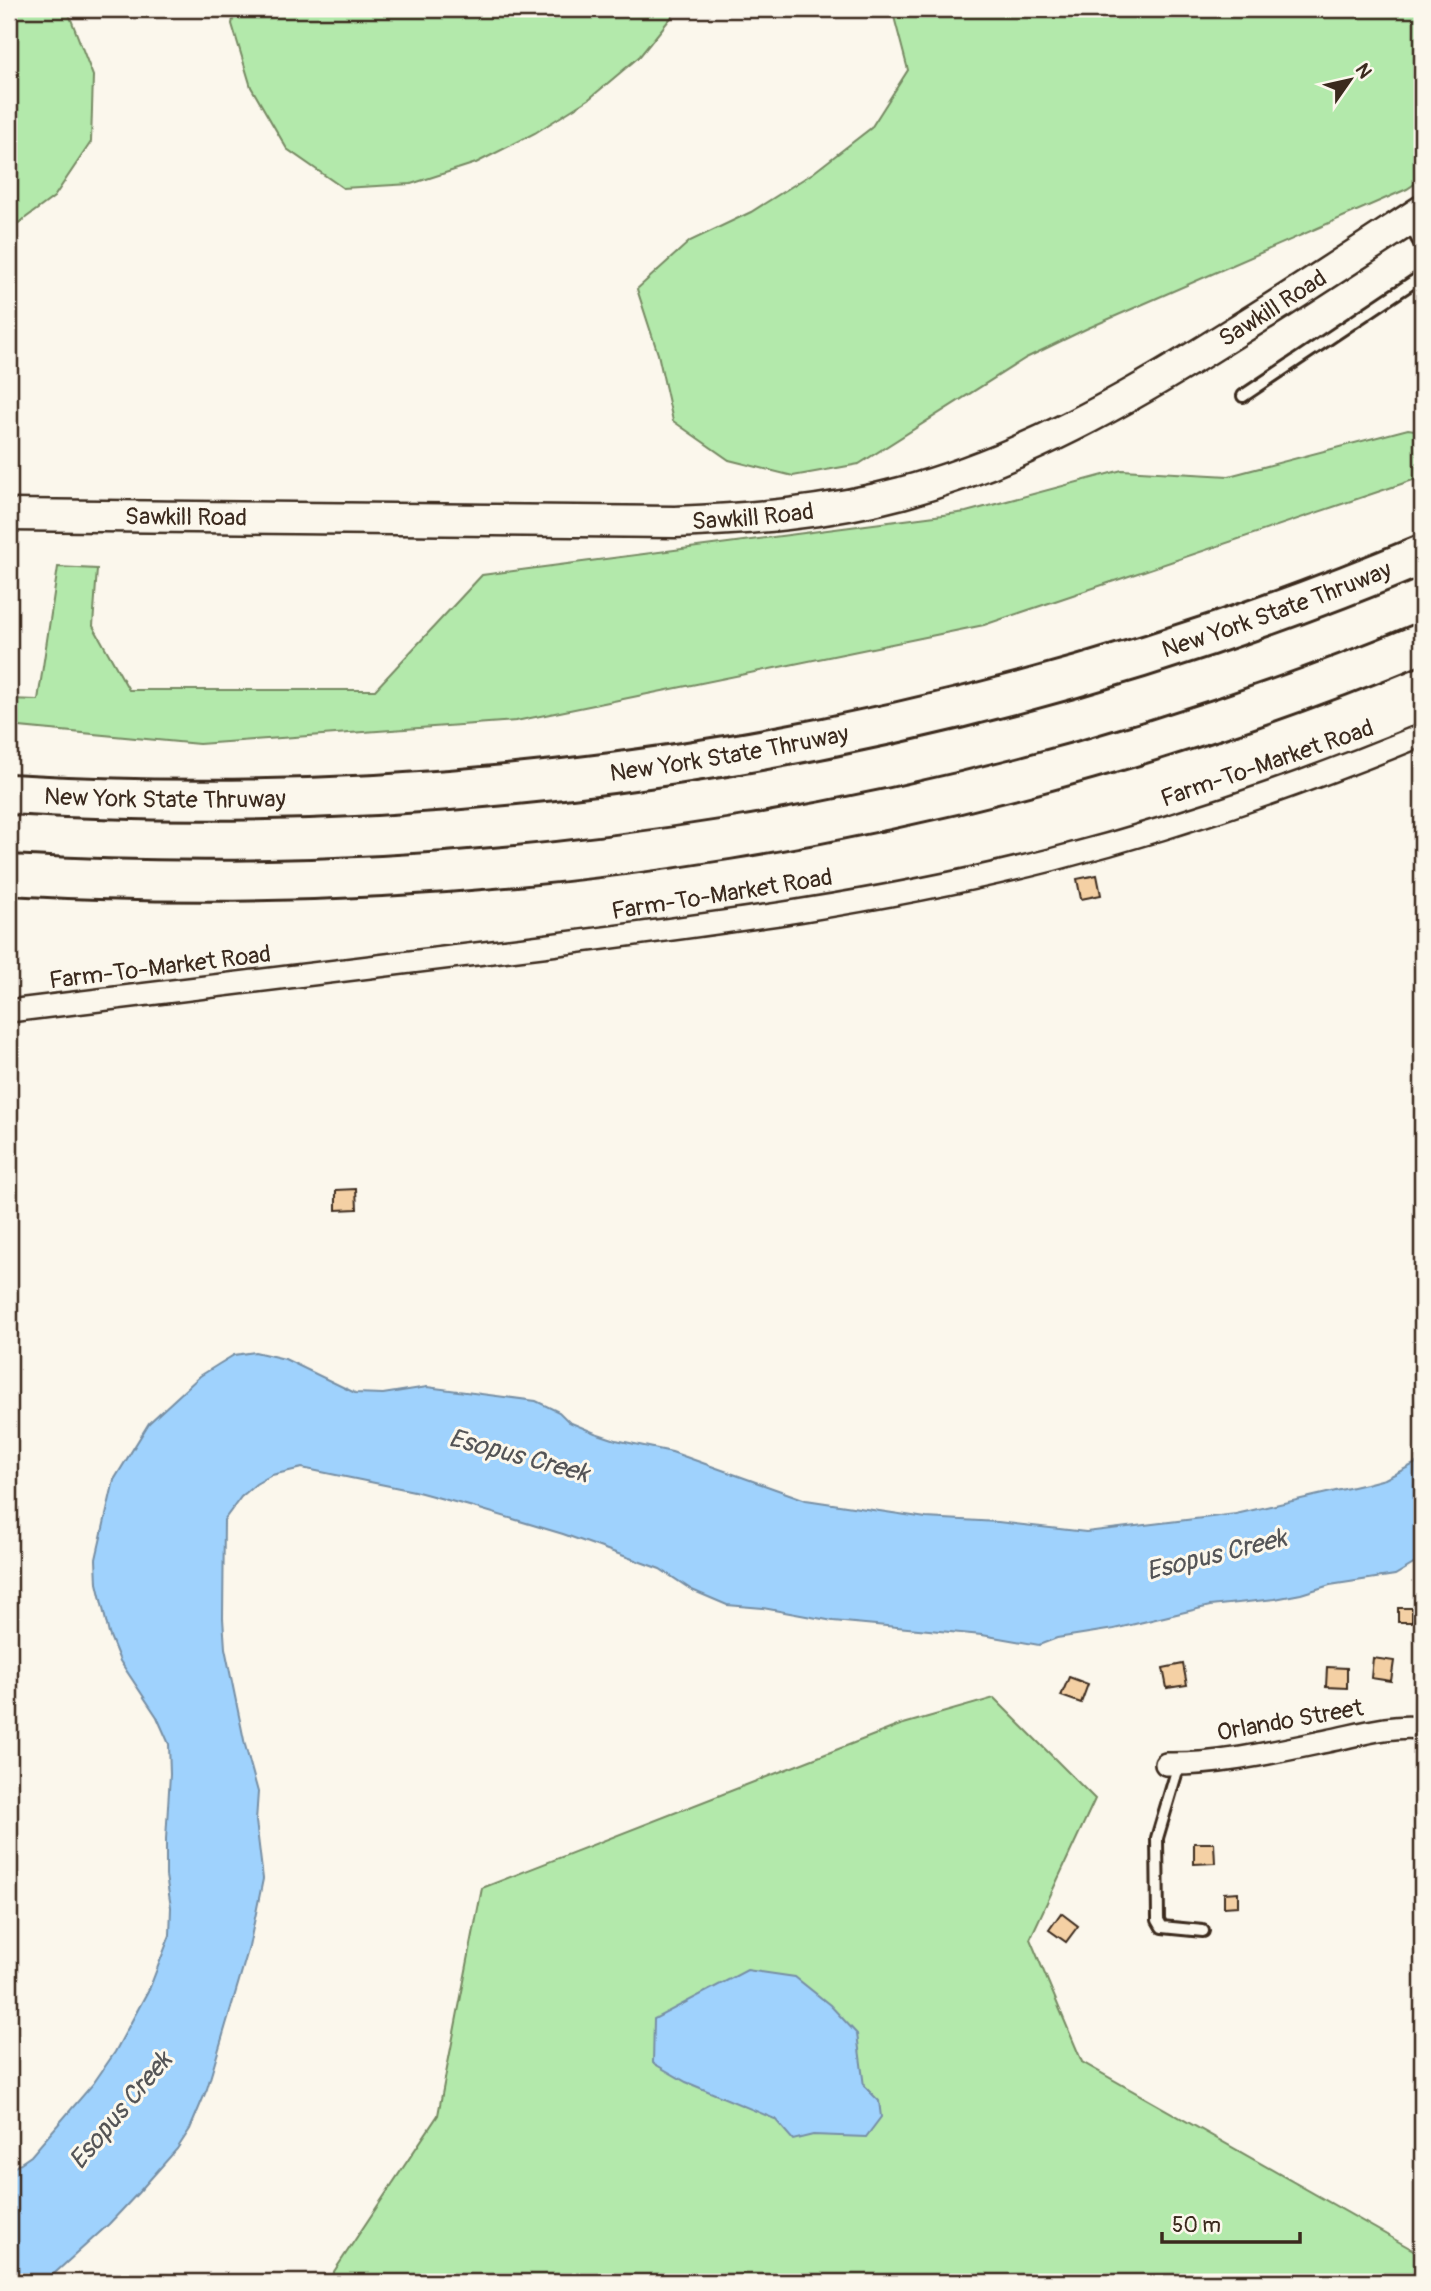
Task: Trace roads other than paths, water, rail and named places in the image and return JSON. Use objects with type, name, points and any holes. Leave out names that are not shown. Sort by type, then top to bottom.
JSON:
[{"type":"highway","name":"New York State Thruway","points":[[9,794],[190,800],[354,796],[527,784],[726,757],[925,717],[1121,665],[1247,624],[1422,555]]},
{"type":"highway","points":[[9,875],[177,881],[329,879],[534,865],[740,837],[899,806],[1077,762],[1261,704],[1422,643]]},
{"type":"street","name":"Sawkill Road","points":[[9,515],[675,522],[768,517],[856,503],[948,479],[1082,422],[1162,378],[1415,216]]},
{"type":"street","name":"Farm-To-Market Road","points":[[9,1012],[723,923],[938,886],[1052,860],[1201,816],[1354,763],[1422,735]]},
{"type":"street","name":"Orlando Street","points":[[1172,1764],[1190,1764],[1302,1746],[1402,1725],[1422,1728]]},
{"type":"lane","points":[[1415,216],[1422,247]]},
{"type":"lane","points":[[1242,396],[1422,276]]},
{"type":"lane","points":[[1172,1764],[1157,1838],[1158,1920],[1162,1927],[1203,1931]]},
{"type":"water","name":"Esopus Creek","points":[[255,1352],[285,1359],[355,1393],[383,1394],[427,1387],[536,1401],[559,1412],[569,1422],[595,1433],[672,1452],[806,1500],[926,1518],[998,1522],[1086,1532],[1236,1514],[1385,1479],[1422,1460],[1422,1559],[1395,1575],[1330,1585],[1275,1599],[1210,1606],[1114,1629],[1057,1638],[1039,1645],[982,1635],[833,1621],[763,1608],[727,1605],[692,1590],[660,1569],[563,1534],[473,1507],[414,1491],[302,1468],[272,1475],[241,1497],[224,1520],[225,1648],[245,1745],[258,1792],[256,1821],[263,1879],[249,1947],[207,2089],[190,2129],[177,2149],[109,2224],[45,2282],[9,2282],[9,2171],[31,2156],[93,2084],[115,2052],[150,1987],[170,1935],[171,1907],[166,1876],[169,1744],[157,1717],[120,1661],[109,1634],[97,1583],[96,1559],[114,1480],[149,1423],[200,1376],[234,1355]]},
{"type":"water","points":[[747,1970],[795,1977],[830,2005],[857,2034],[864,2086],[879,2101],[881,2117],[866,2137],[813,2135],[793,2140],[775,2119],[686,2082],[653,2063],[654,2019]]}]
